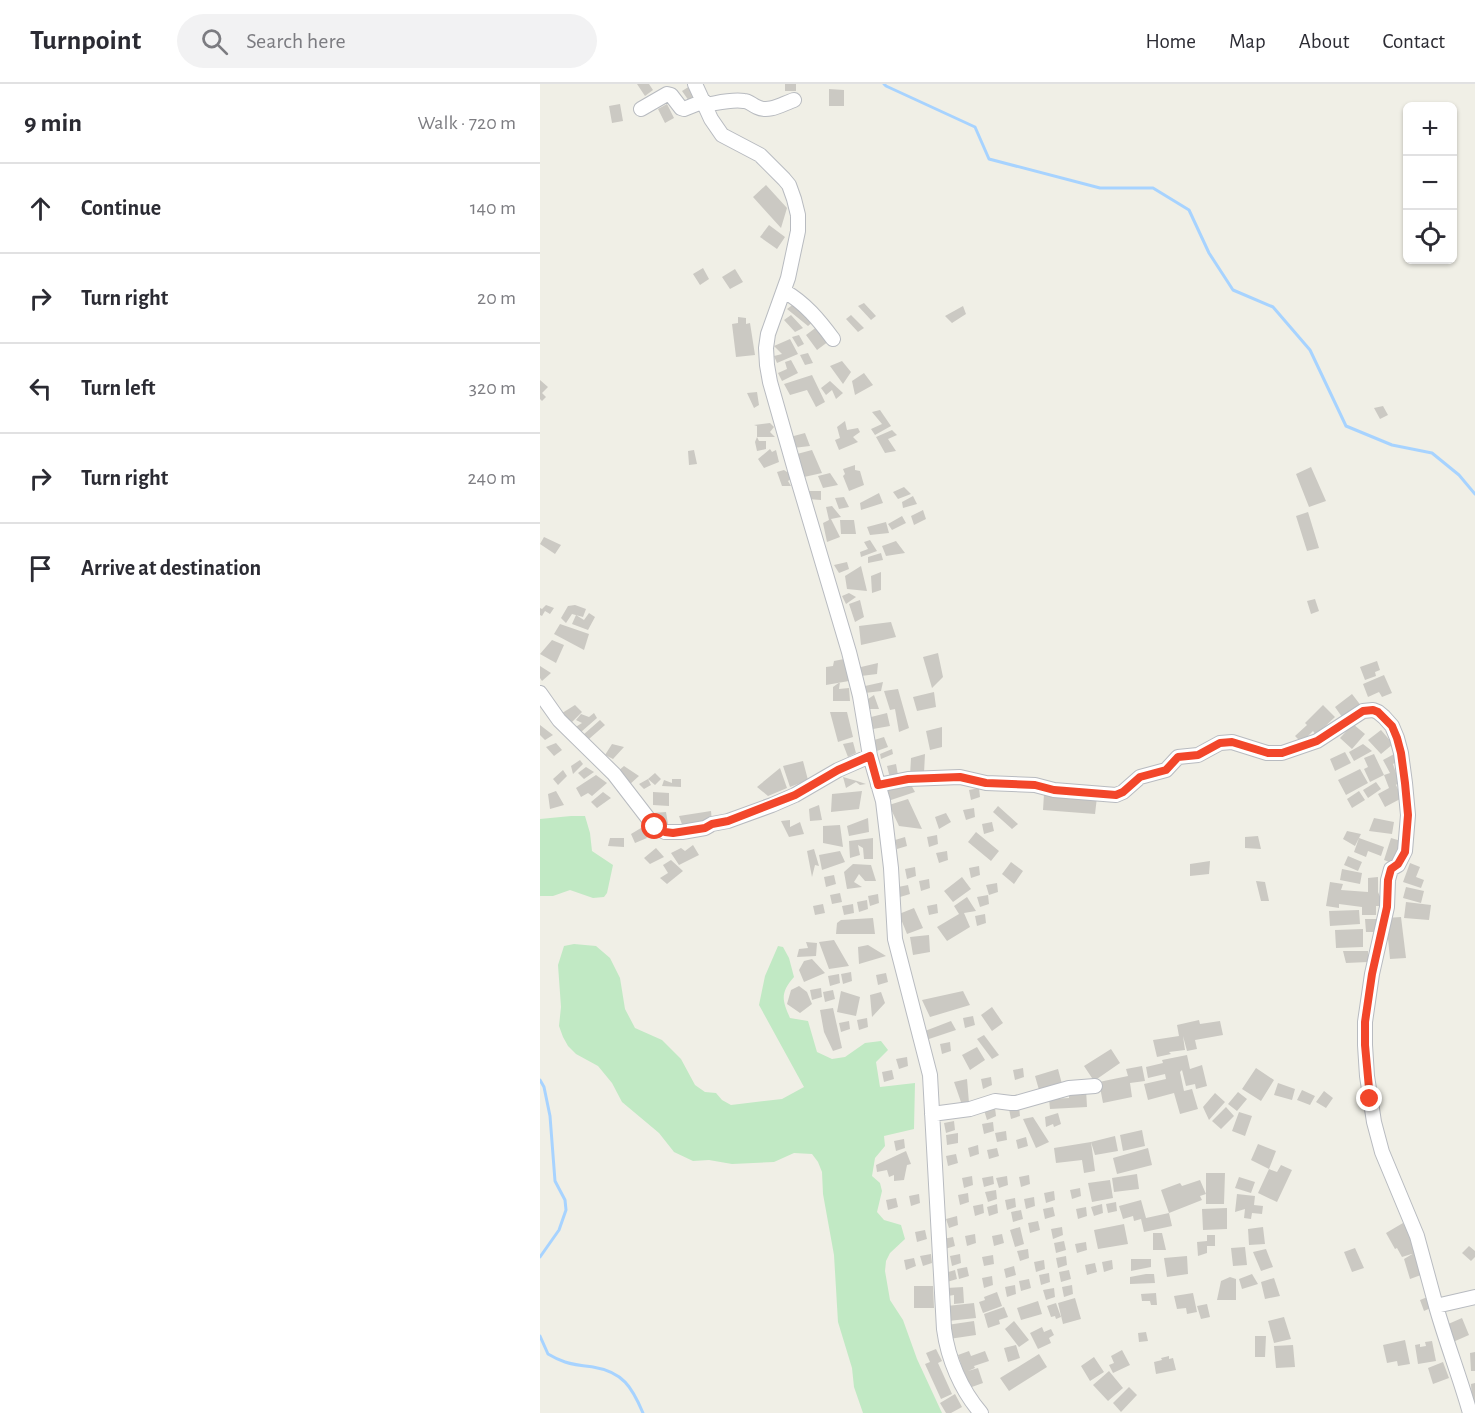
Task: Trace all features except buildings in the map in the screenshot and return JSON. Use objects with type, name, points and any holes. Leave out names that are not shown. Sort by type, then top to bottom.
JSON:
[{"type":"street","points":[[695,84],[722,135],[760,155],[784,178],[794,199],[798,215],[798,231],[788,278],[768,334],[766,348],[770,382],[849,652],[860,696],[870,756],[883,801],[888,832],[895,939],[930,1075],[936,1209],[946,1347],[957,1375],[981,1413]]},
{"type":"street","points":[[641,109],[667,94],[671,95],[684,109],[707,108],[729,101],[745,100],[765,109],[794,100]]},
{"type":"street","points":[[784,291],[810,310],[833,339]]},
{"type":"street","points":[[540,693],[559,720],[614,774],[654,826],[665,832],[705,828],[772,805],[870,756]]},
{"type":"street","points":[[878,785],[908,779],[960,777],[986,783],[1035,785],[1054,790],[1116,795],[1140,777],[1166,770],[1178,757],[1198,755],[1220,743],[1232,742],[1268,753],[1282,753],[1317,741],[1363,711],[1373,710],[1384,717],[1392,726],[1401,753],[1408,815],[1404,856],[1391,869],[1388,880],[1387,907],[1372,974],[1365,1022],[1367,1077],[1374,1122],[1382,1152],[1417,1236],[1444,1337],[1470,1413]]},
{"type":"street","points":[[932,1114],[970,1109],[995,1101],[1017,1102],[1069,1088],[1095,1086]]},
{"type":"street","points":[[1436,1305],[1475,1297]]},
{"type":"green space","points":[[585,816],[592,851],[613,865],[607,893],[604,897],[593,898],[570,890],[553,896],[540,896],[540,819]]},
{"type":"green space","points":[[574,944],[596,946],[610,958],[620,978],[625,1009],[635,1028],[662,1040],[681,1059],[695,1085],[705,1092],[716,1093],[731,1105],[782,1099],[804,1087],[759,1005],[765,976],[778,946],[783,947],[789,958],[794,977],[784,992],[785,1006],[790,1018],[808,1021],[817,1052],[832,1059],[845,1057],[865,1043],[881,1041],[888,1050],[876,1062],[880,1087],[915,1083],[914,1129],[884,1136],[885,1146],[875,1158],[872,1176],[880,1183],[882,1191],[877,1212],[884,1220],[901,1225],[905,1239],[890,1253],[886,1261],[885,1271],[890,1300],[903,1320],[917,1359],[942,1413],[863,1413],[838,1322],[834,1255],[823,1194],[822,1172],[812,1154],[794,1153],[774,1162],[732,1164],[709,1160],[693,1161],[674,1152],[659,1133],[622,1102],[612,1083],[598,1066],[576,1054],[568,1046],[559,1026],[561,1007],[558,965],[564,946]]},
{"type":"waterway","points":[[884,84],[975,127],[989,159],[1100,188],[1153,188],[1189,210],[1209,253],[1233,290],[1273,307],[1310,350],[1346,426],[1392,445],[1432,453],[1459,475],[1475,494]]},
{"type":"waterway","points":[[540,1080],[544,1087],[550,1116],[555,1181],[565,1200],[566,1210],[559,1230],[540,1257]]},
{"type":"waterway","points":[[540,1336],[548,1354],[572,1364],[603,1369],[619,1377],[630,1388],[643,1413]]},
{"type":"route","points":[[655,827],[673,833],[705,828],[728,821],[795,795],[838,770],[870,756],[878,785],[908,779],[960,777],[986,783],[1035,785],[1054,790],[1116,795],[1140,777],[1166,770],[1178,757],[1198,755],[1220,743],[1239,743],[1258,751],[1282,753],[1317,741],[1357,714],[1373,710],[1392,726],[1397,738],[1401,753],[1408,815],[1404,856],[1391,869],[1388,880],[1387,907],[1372,974],[1365,1022],[1370,1099]]}]
